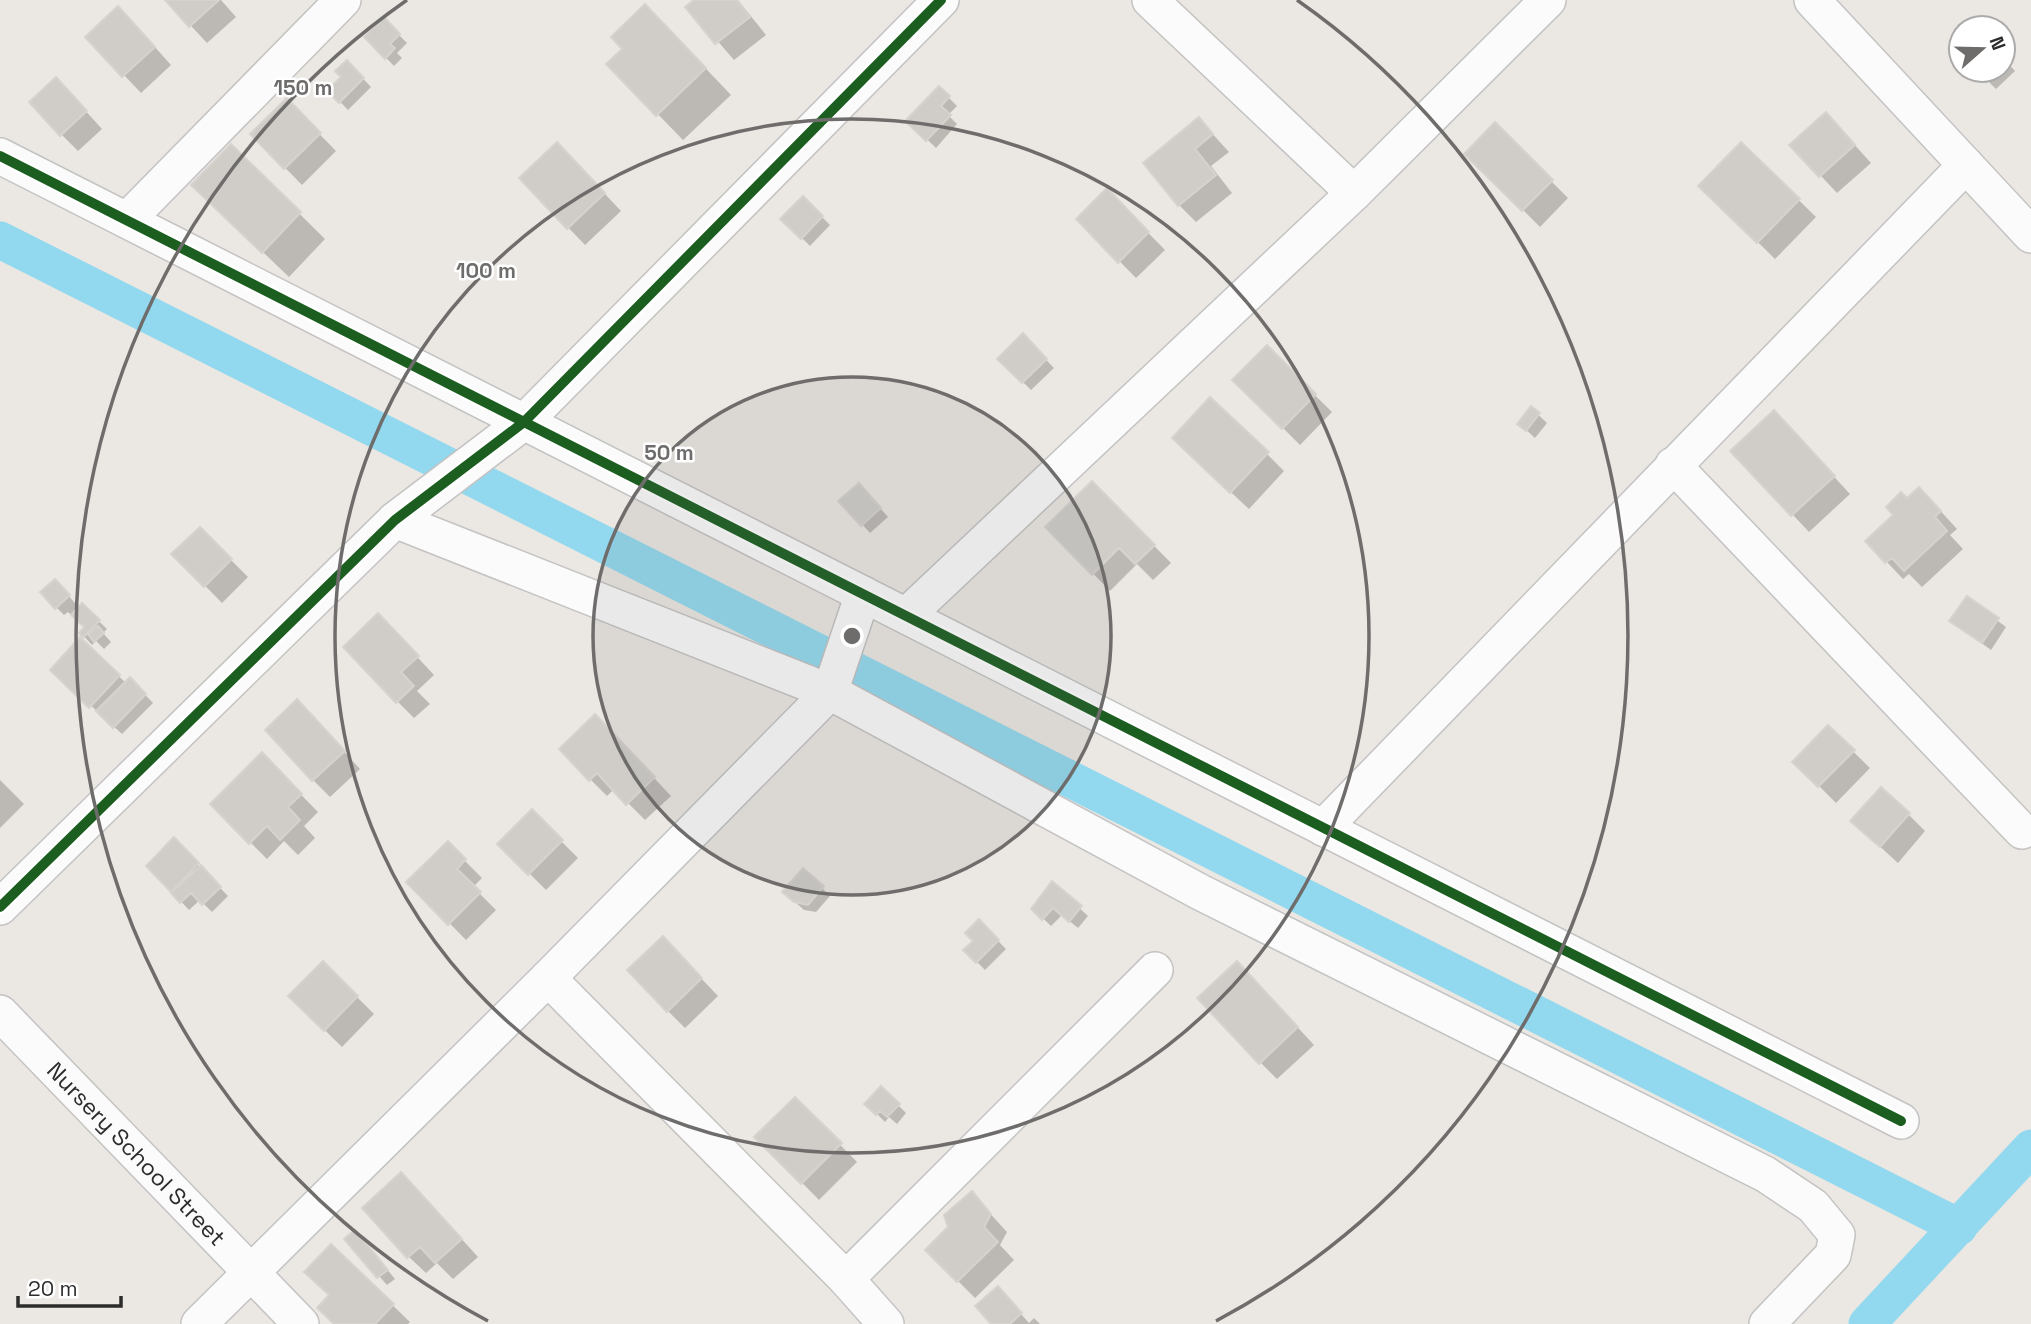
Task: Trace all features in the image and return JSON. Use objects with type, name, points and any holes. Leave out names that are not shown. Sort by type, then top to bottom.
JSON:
[{"type":"street","points":[[127,220],[343,0]]},
{"type":"street","points":[[0,907],[395,520],[524,422],[942,0]]},
{"type":"street","points":[[1150,0],[1354,193]]},
{"type":"street","points":[[907,615],[1354,193],[1548,0]]},
{"type":"street","points":[[1812,0],[2031,235]]},
{"type":"street","points":[[0,156],[1901,1121]]},
{"type":"street","points":[[1323,828],[1966,165]]},
{"type":"street","points":[[1673,465],[2022,831]]},
{"type":"street","points":[[395,520],[830,692],[1200,892],[1775,1180],[1813,1206],[1838,1235],[1833,1255],[1767,1324]]},
{"type":"street","points":[[199,1324],[548,978],[830,692],[863,594]]},
{"type":"street","points":[[846,1279],[1155,970]]},
{"type":"street","points":[[548,978],[846,1279],[886,1324]]},
{"type":"street","name":"Nursery School Street","points":[[0,1013],[301,1324]]},
{"type":"building","points":[[165,0],[219,0],[189,27]]},
{"type":"building","points":[[694,0],[737,0],[750,17],[715,44],[685,7]]},
{"type":"building","points":[[645,4],[706,68],[656,116],[606,64],[622,49],[611,37]]},
{"type":"building","points":[[118,6],[155,47],[122,77],[85,37]]},
{"type":"building","points":[[384,17],[400,34],[390,44],[395,48],[385,59],[364,37]]},
{"type":"building","points":[[347,60],[364,78],[339,103],[327,91],[341,77],[335,71]]},
{"type":"building","points":[[56,77],[87,111],[60,136],[29,102]]},
{"type":"building","points":[[939,86],[950,96],[941,106],[951,115],[926,141],[905,121]]},
{"type":"building","points":[[287,98],[321,133],[284,169],[250,134]]},
{"type":"building","points":[[1826,112],[1855,145],[1819,177],[1789,145]]},
{"type":"building","points":[[1199,117],[1213,134],[1195,149],[1216,175],[1178,206],[1143,163]]},
{"type":"building","points":[[1495,122],[1553,180],[1522,211],[1464,154]]},
{"type":"building","points":[[557,142],[605,193],[567,229],[519,178]]},
{"type":"building","points":[[1741,142],[1800,199],[1757,243],[1698,186]]},
{"type":"building","points":[[231,144],[301,212],[262,253],[191,185]]},
{"type":"building","points":[[1107,188],[1149,232],[1118,263],[1076,219]]},
{"type":"building","points":[[803,196],[823,216],[801,239],[780,219]]},
{"type":"building","points":[[1023,333],[1047,359],[1022,383],[997,359]]},
{"type":"building","points":[[1267,345],[1316,394],[1282,429],[1232,380]]},
{"type":"building","points":[[1210,397],[1269,452],[1230,493],[1172,438]]},
{"type":"building","points":[[1531,406],[1540,413],[1526,431],[1517,424]]},
{"type":"building","points":[[1774,410],[1835,476],[1791,516],[1730,451]]},
{"type":"building","points":[[1092,481],[1155,545],[1135,564],[1119,548],[1092,575],[1045,527]]},
{"type":"building","points":[[859,483],[881,508],[861,526],[838,501]]},
{"type":"building","points":[[1919,487],[1941,511],[1935,517],[1947,531],[1904,571],[1892,558],[1885,563],[1865,541],[1893,515],[1886,507],[1901,492],[1907,498]]},
{"type":"building","points":[[200,527],[232,559],[204,587],[171,554]]},
{"type":"building","points":[[55,579],[70,595],[55,609],[40,592]]},
{"type":"building","points":[[1967,596],[1999,618],[1982,643],[1949,621]]},
{"type":"building","points":[[82,603],[100,620],[83,638],[79,633],[84,627],[71,615]]},
{"type":"building","points":[[378,613],[419,656],[401,672],[414,686],[396,703],[343,647]]},
{"type":"building","points":[[98,626],[104,633],[94,642],[88,634]]},
{"type":"building","points":[[80,637],[120,675],[89,708],[50,670]]},
{"type":"building","points":[[130,677],[146,694],[113,728],[96,711]]},
{"type":"building","points":[[297,699],[345,751],[312,781],[265,730]]},
{"type":"building","points":[[595,714],[655,777],[626,805],[597,773],[589,781],[559,749]]},
{"type":"building","points":[[1828,725],[1855,750],[1818,787],[1792,762]]},
{"type":"building","points":[[262,752],[302,794],[288,807],[300,820],[280,840],[267,826],[249,844],[210,804]]},
{"type":"building","points":[[1881,787],[1910,813],[1880,847],[1850,821]]},
{"type":"building","points":[[532,809],[563,840],[528,875],[497,844]]},
{"type":"building","points":[[174,837],[199,863],[171,892],[146,866]]},
{"type":"building","points":[[448,841],[466,859],[457,869],[481,892],[448,925],[406,882]]},
{"type":"building","points":[[201,865],[221,887],[202,905],[191,893],[180,903],[171,893]]},
{"type":"building","points":[[803,868],[824,886],[808,905],[794,902],[782,892]]},
{"type":"building","points":[[1052,881],[1082,906],[1069,922],[1053,908],[1042,920],[1031,909]]},
{"type":"building","points":[[979,919],[999,940],[976,963],[963,950],[973,941],[965,933]]},
{"type":"building","points":[[663,936],[702,978],[667,1012],[627,970]]},
{"type":"building","points":[[323,961],[358,996],[324,1031],[288,996]]},
{"type":"building","points":[[1237,961],[1298,1027],[1259,1064],[1197,998]]},
{"type":"building","points":[[881,1086],[900,1104],[887,1117],[880,1111],[876,1115],[864,1104]]},
{"type":"building","points":[[795,1097],[842,1143],[801,1184],[754,1137]]},
{"type":"building","points":[[401,1172],[462,1239],[435,1263],[420,1247],[407,1258],[362,1208]]},
{"type":"building","points":[[972,1191],[991,1214],[984,1227],[998,1242],[957,1282],[925,1250],[948,1227],[944,1215]]},
{"type":"building","points":[[355,1230],[388,1270],[377,1278],[344,1239]]},
{"type":"building","points":[[331,1244],[394,1304],[375,1324],[334,1324],[317,1308],[329,1295],[304,1272]]},
{"type":"building","points":[[998,1286],[1022,1313],[1010,1324],[991,1324],[975,1306]]},
{"type":"waterway","points":[[0,240],[1959,1227]]},
{"type":"waterway","points":[[1867,1324],[2031,1148]]},
{"type":"cycle path","points":[[0,907],[395,520],[524,422],[941,0]]},
{"type":"cycle path","points":[[0,156],[1901,1121]]}]
